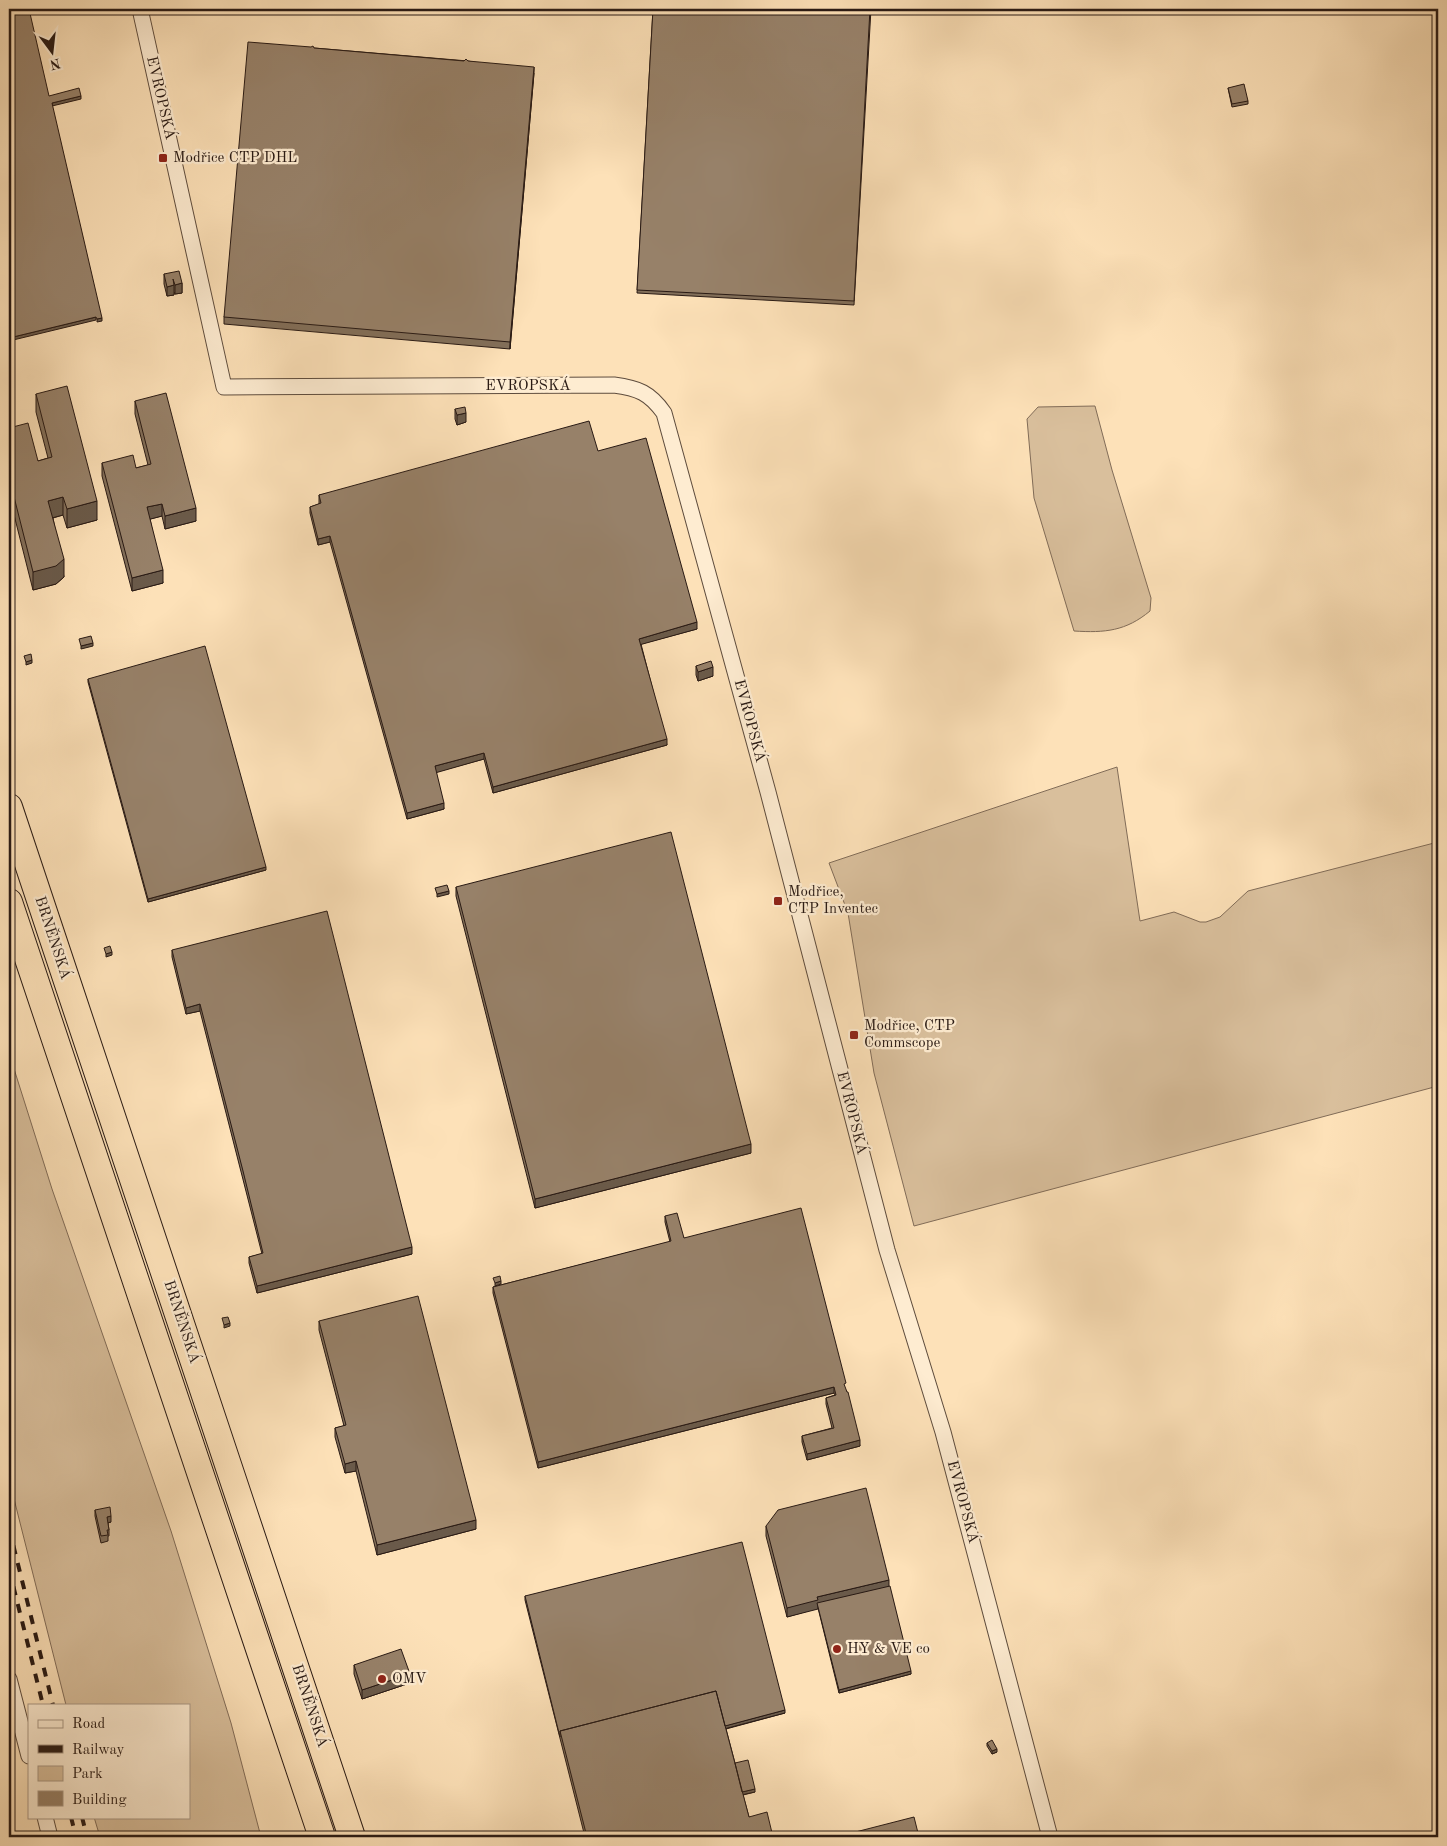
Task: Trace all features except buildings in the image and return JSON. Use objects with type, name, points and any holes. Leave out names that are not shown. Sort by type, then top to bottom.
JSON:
[{"type":"highway","name":"BRNĚNSKÁ","points":[[9,808],[352,1837]]},
{"type":"highway","name":"BRNĚNSKÁ","points":[[9,902],[322,1837]]},
{"type":"street","name":"EVROPSKÁ","points":[[140,9],[224,387],[614,385],[633,388],[647,394],[664,413],[768,792],[887,1250],[943,1432],[1050,1837]]},
{"type":"street","points":[[9,1679],[28,1752]]},
{"type":"street","points":[[45,1818],[50,1837]]},
{"type":"green space","points":[[1095,406],[1112,470],[1151,598],[1150,611],[1141,618],[1124,627],[1096,632],[1074,631],[1034,498],[1027,419],[1038,407]]},
{"type":"green space","points":[[1117,767],[1140,921],[1174,912],[1200,922],[1206,922],[1220,917],[1248,891],[1438,842],[1438,1086],[914,1226],[874,1073],[848,913],[829,863]]},
{"type":"green space","points":[[9,1053],[52,1189],[171,1531],[231,1723],[261,1837],[100,1837],[94,1818],[190,1818],[190,1704],[66,1704],[9,1479]]},
{"type":"railway","points":[[9,1528],[53,1704]]},
{"type":"railway","points":[[9,1569],[43,1704]]},
{"type":"railway","points":[[71,1818],[76,1837]]},
{"type":"railway","points":[[82,1818],[87,1837]]},
{"type":"place","name":"Modřice CTP DHL","points":[[163,158]]},
{"type":"place","name":"Modřice, CTP Inventec","points":[[778,901]]},
{"type":"place","name":"Modřice, CTP Commscope","points":[[854,1035]]},
{"type":"place","name":"HY & VE co","points":[[837,1649]]},
{"type":"place","name":"OMV","points":[[382,1679]]}]
